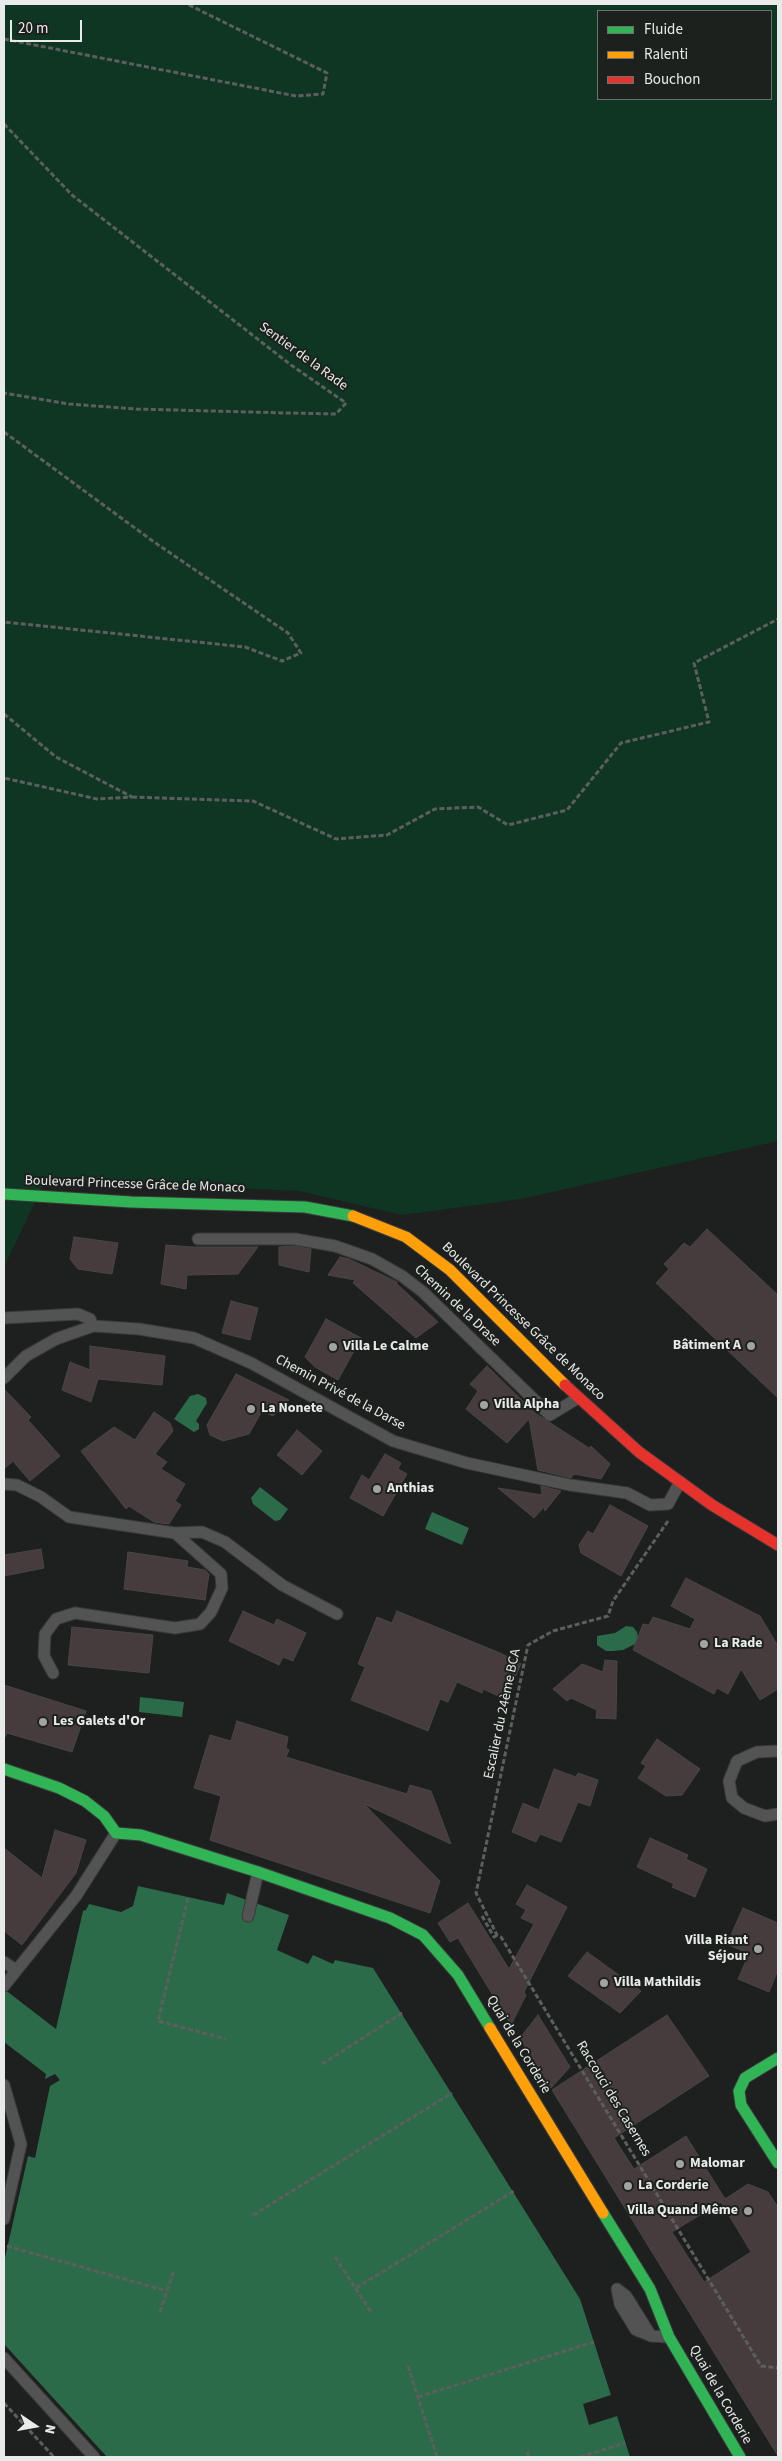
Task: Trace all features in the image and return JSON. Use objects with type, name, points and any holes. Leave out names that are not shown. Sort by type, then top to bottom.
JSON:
[{"type":"street","name":"Boulevard Princesse Grâce de Monaco","points":[[4,1194],[131,1202],[305,1207],[354,1216],[406,1237],[450,1270],[578,1398],[640,1452],[680,1482],[744,1525],[778,1545]]},
{"type":"street","points":[[4,1769],[60,1788],[85,1801],[104,1816],[116,1833]]},
{"type":"street","name":"Quai de la Corderie","points":[[116,1833],[141,1835],[258,1872],[390,1918],[423,1935],[458,1975],[650,2289],[669,2337],[740,2457]]},
{"type":"street","points":[[778,2058],[746,2078],[739,2091],[740,2105],[778,2163]]},
{"type":"lane","name":"Chemin de la Drase","points":[[198,1239],[295,1239],[344,1249],[372,1258],[402,1276],[423,1292],[550,1415],[578,1398]]},
{"type":"lane","name":"Chemin Privé de la Darse","points":[[4,1318],[78,1314],[90,1319],[93,1326]]},
{"type":"lane","name":"Chemin Privé de la Darse","points":[[4,1378],[26,1356],[56,1339],[93,1326],[139,1329],[194,1338],[251,1363],[393,1441],[467,1463],[570,1485],[627,1494],[650,1506],[668,1504]]},
{"type":"lane","points":[[668,1504],[680,1482]]},
{"type":"lane","points":[[4,1484],[17,1485],[33,1493],[69,1517],[175,1533],[202,1532],[225,1542],[282,1585],[337,1614]]},
{"type":"lane","points":[[53,1673],[44,1656],[44,1641],[45,1634],[56,1619],[75,1613],[175,1628],[200,1624],[211,1612],[222,1588],[221,1574],[175,1533]]},
{"type":"lane","points":[[778,1751],[757,1752],[737,1761],[729,1781],[732,1798],[744,1808],[765,1816],[778,1814]]},
{"type":"lane","points":[[4,1986],[76,1896],[116,1833]]},
{"type":"lane","points":[[248,1916],[258,1872]]},
{"type":"lane","points":[[4,1962],[16,1970]]},
{"type":"lane","points":[[4,2085],[21,2144],[4,2219]]},
{"type":"lane","points":[[651,2336],[669,2337]]},
{"type":"lane","points":[[4,2358],[94,2457]]},
{"type":"path","points":[[4,39],[296,96],[323,94],[328,73],[187,4]]},
{"type":"path","name":"Sentier de la Rade","points":[[4,124],[72,195],[291,365],[346,403],[336,414],[269,413],[79,404],[4,393]]},
{"type":"path","points":[[4,432],[154,542],[288,633],[301,653],[282,661],[245,647],[4,622]]},
{"type":"path","points":[[4,778],[97,799],[254,801],[336,839],[387,835],[435,808],[478,807],[508,825],[567,810],[622,743],[709,722],[694,663],[778,619]]},
{"type":"path","points":[[4,714],[56,757],[132,798]]},
{"type":"path","name":"Escalier du 24ème BCA","points":[[497,1935],[476,1893],[528,1645],[553,1631],[608,1616],[614,1602],[668,1520],[668,1504]]},
{"type":"path","points":[[188,1898],[158,2021],[226,2039]]},
{"type":"path","points":[[482,1916],[494,1937],[497,1935]]},
{"type":"path","name":"Raccouci des Casernes","points":[[497,1935],[501,1937],[761,2366],[778,2368]]},
{"type":"path","points":[[322,2064],[402,2013]]},
{"type":"path","points":[[253,2215],[452,2093]]},
{"type":"path","points":[[356,2288],[514,2191]]},
{"type":"path","points":[[8,2246],[167,2292]]},
{"type":"path","points":[[336,2257],[371,2312]]},
{"type":"path","points":[[160,2312],[174,2270]]},
{"type":"path","points":[[418,2397],[594,2342]]},
{"type":"path","points":[[408,2366],[436,2457]]},
{"type":"path","points":[[4,2403],[54,2457]]},
{"type":"path","points":[[580,2457],[625,2443]]},
{"type":"path","points":[[527,2452],[529,2457]]},
{"type":"shaded area","points":[[4,4],[778,4],[778,1141],[521,1199],[402,1215],[299,1191],[46,1179],[4,1267]]},
{"type":"shaded area","points":[[198,1394],[206,1398],[207,1403],[196,1421],[199,1424],[199,1429],[194,1432],[174,1419],[190,1396]]},
{"type":"shaded area","points":[[260,1487],[288,1509],[280,1520],[275,1521],[253,1504],[251,1498]]},
{"type":"shaded area","points":[[432,1512],[469,1528],[462,1545],[425,1529]]},
{"type":"shaded area","points":[[626,1626],[633,1627],[637,1632],[638,1637],[635,1644],[623,1650],[613,1651],[606,1651],[597,1645],[597,1636],[615,1633]]},
{"type":"shaded area","points":[[140,1697],[184,1702],[182,1717],[139,1712]]},
{"type":"shaded area","points":[[138,1886],[224,1905],[227,1893],[289,1915],[277,1950],[308,1964],[313,1955],[333,1964],[335,1960],[373,1968],[580,2299],[611,2395],[583,2404],[589,2425],[617,2416],[630,2457],[107,2457],[4,2344],[4,2262],[28,2156],[35,2158],[50,2086],[60,2080],[55,2074],[45,2079],[46,2074],[4,2042],[4,1989],[56,2029],[83,1911],[86,1910],[89,1904],[121,1912],[133,1906]]},
{"type":"building","name":"Bâtiment A","points":[[707,1229],[778,1295],[778,1398],[656,1283],[669,1269],[664,1264],[684,1243],[690,1247]]},
{"type":"building","points":[[74,1237],[118,1243],[112,1274],[78,1269],[70,1259]]},
{"type":"building","points":[[166,1245],[258,1247],[238,1274],[187,1275],[186,1289],[161,1284]]},
{"type":"building","points":[[294,1246],[311,1249],[309,1272],[279,1265],[279,1247]]},
{"type":"building","points":[[340,1257],[349,1259],[397,1282],[438,1322],[416,1338],[353,1283],[355,1280],[328,1275]]},
{"type":"building","points":[[231,1301],[258,1308],[250,1340],[222,1333]]},
{"type":"building","name":"Villa Le Calme","points":[[326,1319],[361,1338],[338,1380],[315,1367],[305,1357]]},
{"type":"building","points":[[90,1346],[165,1356],[162,1385],[98,1379],[91,1402],[62,1390],[70,1362],[90,1370]]},
{"type":"building","points":[[487,1366],[535,1413],[589,1448],[591,1446],[610,1464],[601,1479],[574,1474],[571,1478],[538,1470],[529,1419],[507,1443],[466,1409],[478,1391],[470,1384]]},
{"type":"building","name":"La Nonete","points":[[236,1374],[289,1400],[273,1416],[262,1411],[249,1434],[223,1441],[210,1435],[207,1425]]},
{"type":"building","points":[[4,1389],[31,1417],[28,1420],[60,1456],[30,1481],[13,1461],[4,1469]]},
{"type":"building","points":[[154,1412],[170,1423],[173,1431],[155,1454],[167,1462],[161,1469],[185,1484],[175,1501],[181,1505],[169,1524],[154,1522],[129,1506],[126,1509],[81,1451],[114,1427],[135,1440]]},
{"type":"building","points":[[297,1430],[322,1451],[302,1475],[277,1455]]},
{"type":"building","name":"Anthias","points":[[385,1454],[401,1463],[398,1469],[407,1474],[383,1516],[350,1498],[362,1475],[369,1480]]},
{"type":"building","points":[[541,1486],[561,1491],[545,1511],[544,1507],[534,1518],[498,1488],[542,1495]]},
{"type":"building","points":[[610,1505],[648,1526],[621,1576],[581,1553],[579,1545],[588,1531],[593,1534]]},
{"type":"building","points":[[41,1549],[44,1568],[4,1576],[4,1555]]},
{"type":"building","points":[[128,1552],[188,1561],[187,1567],[205,1570],[209,1574],[205,1600],[124,1589]]},
{"type":"building","name":"La Rade","points":[[686,1578],[760,1616],[778,1646],[778,1689],[760,1700],[741,1669],[728,1694],[717,1688],[714,1694],[633,1650],[643,1624],[649,1625],[653,1617],[690,1629],[695,1619],[671,1606]]},
{"type":"building","points":[[243,1611],[274,1625],[277,1619],[306,1633],[293,1661],[283,1657],[279,1665],[229,1641]]},
{"type":"building","points":[[397,1611],[500,1653],[521,1664],[505,1699],[483,1689],[482,1693],[457,1682],[448,1702],[440,1699],[428,1731],[351,1700],[365,1667],[358,1664],[377,1617],[392,1623]]},
{"type":"building","points":[[72,1627],[153,1635],[149,1673],[68,1665]]},
{"type":"building","points":[[605,1660],[617,1661],[616,1719],[596,1718],[597,1710],[571,1698],[567,1701],[553,1689],[582,1664],[603,1672]]},
{"type":"building","name":"Les Galets d'Or","points":[[4,1685],[86,1711],[72,1752],[7,1733],[4,1739]]},
{"type":"building","points":[[237,1721],[288,1737],[286,1748],[289,1750],[286,1757],[407,1794],[410,1785],[431,1791],[451,1844],[364,1804],[440,1881],[430,1913],[210,1840],[221,1796],[194,1788],[210,1735],[231,1741]]},
{"type":"building","points":[[657,1739],[700,1769],[682,1795],[666,1796],[638,1778],[646,1766],[641,1763]]},
{"type":"building","points":[[554,1769],[576,1777],[578,1773],[598,1780],[590,1806],[578,1802],[561,1842],[540,1834],[536,1842],[512,1832],[523,1803],[539,1810]]},
{"type":"building","points":[[55,1830],[86,1840],[76,1873],[22,1945],[4,1931],[4,1848],[42,1878]]},
{"type":"building","points":[[650,1838],[688,1855],[686,1859],[707,1869],[695,1897],[672,1887],[674,1884],[637,1867]]},
{"type":"building","points":[[527,1885],[567,1907],[524,1992],[526,1995],[511,2025],[458,1938],[450,1942],[438,1923],[468,1903],[509,1969],[534,1924],[521,1918],[526,1910],[516,1904]]},
{"type":"building","name":"Villa Riant Séjour","points":[[743,1908],[778,1923],[778,1970],[769,1992],[738,1979],[749,1954],[727,1944]]},
{"type":"building","name":"Villa Mathildis","points":[[587,1952],[641,1991],[620,2013],[568,1976]]},
{"type":"building","points":[[538,2015],[570,2067],[551,2088],[520,2038]]},
{"type":"building","points":[[667,2015],[709,2076],[614,2138],[634,2169],[686,2136],[725,2199],[748,2184],[768,2192],[778,2207],[778,2456],[552,2090]],"holes":[[[721,2202],[751,2252],[704,2282],[672,2232]]]},
{"type":"traffic: fast","points":[[4,1194],[131,1202],[305,1207],[353,1216]]},
{"type":"traffic: fast","points":[[4,1769],[59,1788],[85,1801],[104,1816],[116,1833],[141,1835],[258,1872],[390,1918],[423,1935],[458,1975],[490,2028]]},
{"type":"traffic: fast","points":[[778,2058],[745,2078],[739,2091],[741,2105],[778,2163]]},
{"type":"traffic: fast","points":[[603,2213],[650,2289],[669,2337],[740,2457]]},
{"type":"traffic: slow","points":[[353,1216],[406,1237],[450,1270],[565,1385]]},
{"type":"traffic: slow","points":[[490,2028],[603,2213]]},
{"type":"traffic: jam","points":[[565,1385],[639,1452],[712,1505],[778,1545]]},
{"type":"place","name":"Bâtiment A","points":[[751,1346]]},
{"type":"place","name":"Villa Le Calme","points":[[333,1347]]},
{"type":"place","name":"Villa Alpha","points":[[484,1405]]},
{"type":"place","name":"La Nonete","points":[[251,1409]]},
{"type":"place","name":"Anthias","points":[[377,1489]]},
{"type":"place","name":"La Rade","points":[[704,1644]]},
{"type":"place","name":"Les Galets d'Or","points":[[43,1722]]},
{"type":"place","name":"Villa Riant Séjour","points":[[758,1949]]},
{"type":"place","name":"Villa Mathildis","points":[[604,1983]]},
{"type":"place","name":"Malomar","points":[[680,2164]]},
{"type":"place","name":"La Corderie","points":[[628,2186]]},
{"type":"place","name":"Villa Quand Même","points":[[748,2211]]}]
